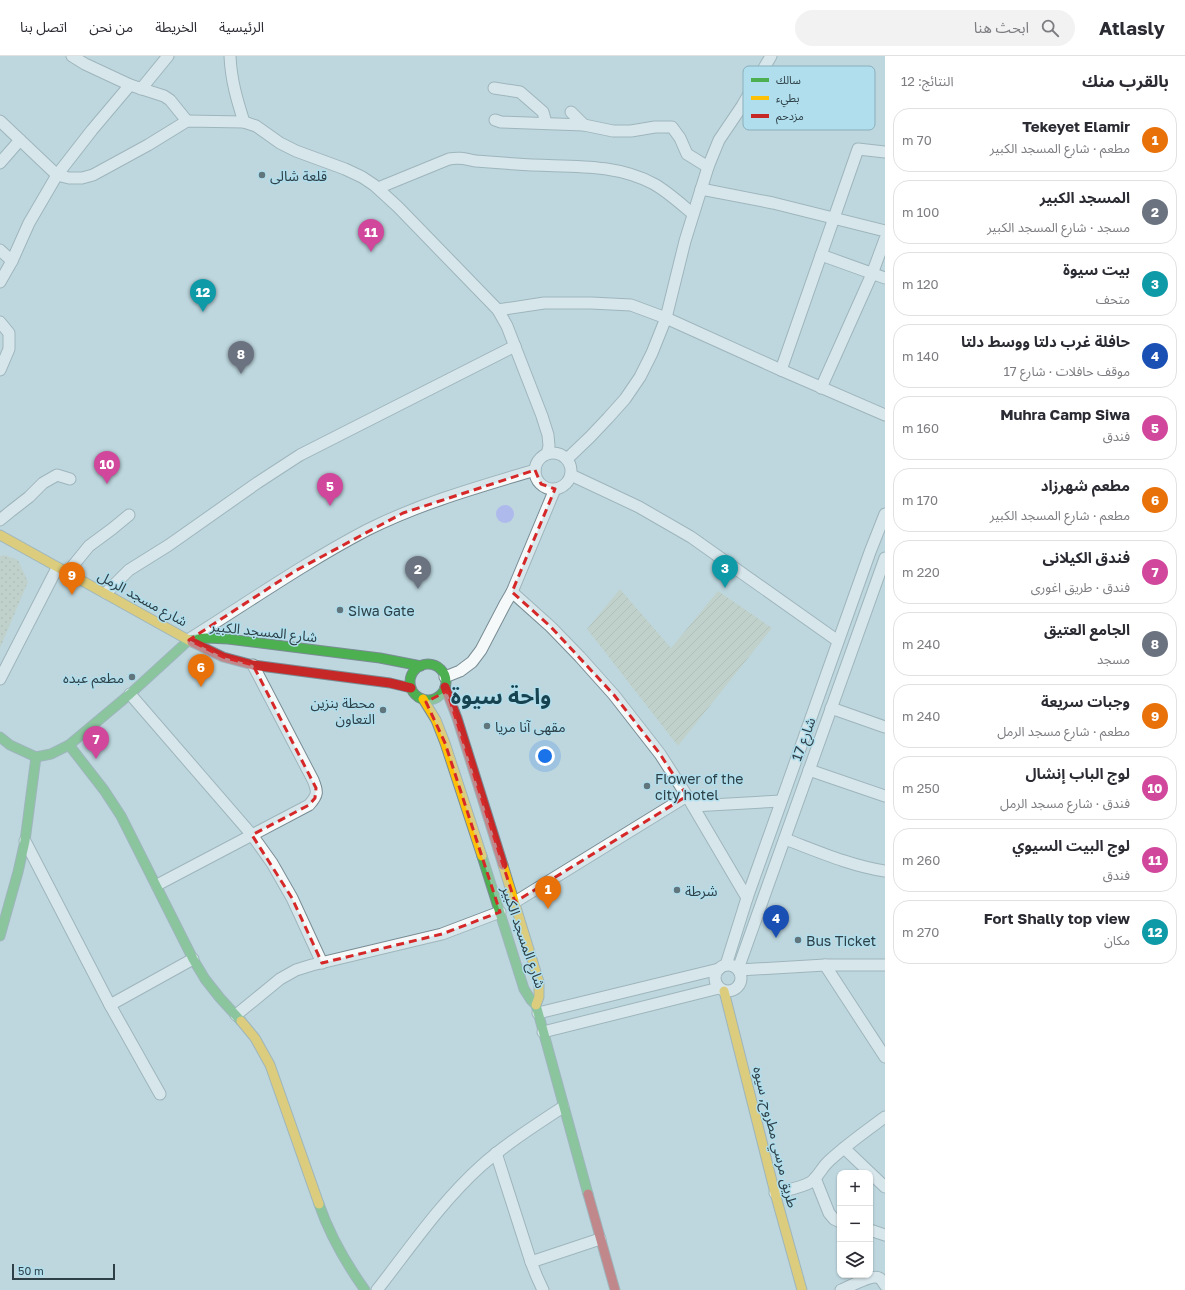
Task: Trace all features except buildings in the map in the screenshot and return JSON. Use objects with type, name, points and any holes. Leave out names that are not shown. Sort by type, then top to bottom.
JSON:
[{"type":"street","points":[[72,56],[85,64],[130,85],[164,96],[187,121]]},
{"type":"street","points":[[141,89],[168,56]]},
{"type":"street","points":[[230,56],[236,98],[244,122]]},
{"type":"street","points":[[765,66],[771,56]]},
{"type":"street","points":[[0,282],[12,261],[29,223],[57,176],[92,130],[130,85]]},
{"type":"street","points":[[494,88],[520,92],[543,112],[546,123]]},
{"type":"street","points":[[567,459],[590,437],[625,398],[640,377],[652,353],[666,318],[685,241],[708,167],[719,140],[743,104]]},
{"type":"street","points":[[571,112],[584,125]]},
{"type":"street","points":[[495,120],[501,122],[584,125],[613,131],[631,131],[655,127],[672,127],[680,138],[687,154],[708,167]]},
{"type":"street","points":[[0,121],[57,176],[69,178],[82,178],[93,174],[148,145],[187,121],[244,122],[256,126],[280,143],[296,151],[345,169],[362,177],[378,188],[398,207],[498,310],[507,326],[545,426],[549,446],[547,454]]},
{"type":"street","points":[[0,163],[20,140]]},
{"type":"street","points":[[781,370],[833,217],[858,149],[885,152]]},
{"type":"street","points":[[378,188],[449,159],[460,157],[517,164],[585,166],[613,169],[639,177],[656,185],[693,214]]},
{"type":"street","points":[[701,189],[773,203],[885,231]]},
{"type":"street","points":[[821,388],[872,274],[885,239]]},
{"type":"street","points":[[0,250],[12,261]]},
{"type":"street","points":[[821,255],[885,278]]},
{"type":"street","points":[[498,310],[544,303],[631,305],[666,318],[821,388],[885,415]]},
{"type":"street","points":[[0,322],[9,333],[8,349],[0,370]]},
{"type":"street","points":[[106,593],[129,570],[169,545],[257,483],[300,455],[515,346]]},
{"type":"street","points":[[547,454],[558,454],[567,459],[570,464],[571,475],[565,484],[560,487],[550,488],[541,484],[535,470],[539,460],[547,454]]},
{"type":"street","points":[[0,737],[10,745],[36,757],[51,754],[69,745],[130,694],[189,640],[295,571],[368,530],[403,513],[470,489],[535,470]]},
{"type":"street","points":[[0,520],[29,497],[43,483],[57,475],[70,479]]},
{"type":"street","points":[[571,475],[639,507],[691,537],[838,641]]},
{"type":"street","points":[[445,682],[472,662],[481,650],[512,592],[555,488]]},
{"type":"street","name":"شارع 17","points":[[723,967],[781,800],[885,514]]},
{"type":"street","points":[[0,679],[62,570],[89,546],[129,515]]},
{"type":"street","name":"شارع مسجد الرمل","points":[[0,535],[189,640]]},
{"type":"street","points":[[0,546],[11,542]]},
{"type":"street","name":"شارع 17","points":[[738,970],[808,770],[885,558]]},
{"type":"street","points":[[512,592],[551,627],[580,657],[614,695],[660,754],[687,796],[747,898]]},
{"type":"street","name":"شارع المسجد الكبير","points":[[189,640],[206,638],[228,639],[380,658],[421,666]]},
{"type":"street","name":"شارع المسجد الكبير","points":[[189,640],[222,657],[253,665],[390,683],[411,688]]},
{"type":"street","points":[[157,885],[309,805],[315,798],[317,793],[313,780],[253,665]]},
{"type":"street","points":[[430,665],[439,668],[445,682],[443,692],[432,700],[423,699],[414,693],[411,688],[410,681],[412,675],[421,666],[430,665]]},
{"type":"street","name":"شارع المسجد الكبير","points":[[445,682],[539,982],[540,990],[537,1009]]},
{"type":"street","points":[[130,694],[252,835],[272,863],[292,898],[322,963]]},
{"type":"street","name":"شارع المسجد الكبير","points":[[423,699],[436,720],[441,732],[524,989],[537,1009]]},
{"type":"street","points":[[831,708],[885,727]]},
{"type":"street","points":[[69,745],[104,790],[121,816],[193,959],[205,979],[255,1038],[270,1065],[327,1227],[339,1253],[365,1290]]},
{"type":"street","points":[[0,936],[25,841],[36,757]]},
{"type":"street","points":[[808,770],[885,796]]},
{"type":"street","points":[[515,902],[687,796]]},
{"type":"street","points":[[692,806],[781,800]]},
{"type":"street","points":[[785,839],[838,859],[885,871]]},
{"type":"street","points":[[25,841],[110,1005],[160,1094]]},
{"type":"street","points":[[236,1015],[280,979],[296,970],[442,934],[500,912]]},
{"type":"street","points":[[110,1005],[193,959]]},
{"type":"street","points":[[738,970],[826,965],[885,965]]},
{"type":"street","points":[[826,965],[885,1057]]},
{"type":"street","points":[[543,1032],[630,1010],[722,990],[735,990],[739,986],[741,975],[735,966],[723,967],[625,991],[537,1009],[543,1032],[563,1107],[614,1290]]},
{"type":"street","points":[[722,990],[716,984],[715,978],[716,973],[723,967]]},
{"type":"street","name":"طريق مرسي مطروح, سيوه","points":[[722,990],[802,1290]]},
{"type":"street","points":[[625,991],[630,1010]]},
{"type":"street","points":[[377,1290],[437,1213],[462,1185],[496,1153],[563,1107]]},
{"type":"street","points":[[775,1193],[804,1185],[815,1178],[829,1161],[885,1117]]},
{"type":"street","points":[[844,1148],[885,1187]]},
{"type":"street","points":[[496,1153],[531,1262],[543,1290]]},
{"type":"street","points":[[815,1178],[829,1213],[837,1220]]},
{"type":"street","points":[[873,1231],[885,1235]]},
{"type":"street","points":[[531,1262],[600,1239]]},
{"type":"street","points":[[841,1290],[875,1276],[881,1279],[885,1285]]},
{"type":"highlighted area","points":[[535,470],[541,484],[555,489],[512,592],[551,627],[614,695],[660,754],[687,796],[515,902],[447,691],[426,702],[445,743],[500,912],[442,934],[322,963],[292,898],[252,835],[309,805],[315,798],[316,788],[253,665],[223,657],[189,640],[295,571],[403,513]]},
{"type":"green space","points":[[4,555],[18,560],[28,582],[0,648],[0,556]]},
{"type":"green space","points":[[620,589],[671,648],[718,591],[772,628],[678,746],[587,629]]},
{"type":"water","points":[[501,505],[509,505],[514,510],[512,521],[509,523],[501,523],[496,518],[496,510]]},
{"type":"traffic: fast","points":[[189,640],[206,638],[228,639],[380,658],[421,666]]},
{"type":"traffic: fast","points":[[0,737],[10,745],[36,757],[51,754],[69,745],[130,694],[189,640]]},
{"type":"traffic: fast","points":[[428,664],[438,667],[443,672],[446,682],[443,692],[438,697],[428,700],[418,697],[413,692],[410,682],[413,672],[418,667],[428,664]]},
{"type":"traffic: fast","points":[[69,745],[104,790],[121,816],[193,959],[205,979],[241,1021]]},
{"type":"traffic: fast","points":[[0,936],[25,841],[36,757]]},
{"type":"traffic: fast","points":[[482,856],[524,989],[536,1005]]},
{"type":"traffic: fast","points":[[536,1005],[588,1194]]},
{"type":"traffic: fast","points":[[319,1204],[328,1227],[339,1248],[365,1290]]},
{"type":"traffic: slow","points":[[0,535],[192,642]]},
{"type":"traffic: slow","points":[[423,699],[436,720],[445,743],[482,856]]},
{"type":"traffic: slow","points":[[503,865],[539,982],[539,997],[536,1005]]},
{"type":"traffic: slow","points":[[724,991],[775,1193],[802,1290]]},
{"type":"traffic: slow","points":[[241,1021],[255,1038],[270,1065],[319,1204]]},
{"type":"traffic: jam","points":[[192,642],[223,657],[253,665],[390,683],[411,688]]},
{"type":"traffic: jam","points":[[445,687],[457,718],[503,865]]},
{"type":"traffic: jam","points":[[588,1194],[615,1290]]},
{"type":"place","name":"قلعة شالى","points":[[262,175]]},
{"type":"place","name":"لوج البيت السيوي","points":[[371,252]]},
{"type":"place","name":"Fort Shally top view","points":[[203,312]]},
{"type":"place","name":"الجامع العتيق","points":[[241,374]]},
{"type":"place","name":"لوج الباب إنشال","points":[[107,484]]},
{"type":"place","name":"Muhra Camp Siwa","points":[[330,506]]},
{"type":"place","name":"بيت سيوة","points":[[725,588]]},
{"type":"place","name":"المسجد الكبير","points":[[418,589]]},
{"type":"place","name":"وجبات سريعة","points":[[72,595]]},
{"type":"place","name":"Siwa Gate","points":[[340,610]]},
{"type":"place","name":"مطعم عبده","points":[[132,677]]},
{"type":"place","name":"مطعم شهرزاد","points":[[201,687]]},
{"type":"place","name":"محطة بنزين التعاون","points":[[383,710]]},
{"type":"place","name":"مقهى آنا مريا","points":[[487,726]]},
{"type":"place","name":"فندق الكيلانى","points":[[96,759]]},
{"type":"place","name":"Flower of the city hotel","points":[[647,786]]},
{"type":"place","name":"شرطة","points":[[677,890]]},
{"type":"place","name":"Tekeyet Elamir","points":[[548,909]]},
{"type":"place","name":"حافلة غرب دلتا ووسط دلتا","points":[[776,938]]},
{"type":"place","name":"Bus Ticket","points":[[798,940]]},
{"type":"district","name":"واحة سيوة","points":[[501,695]]}]
